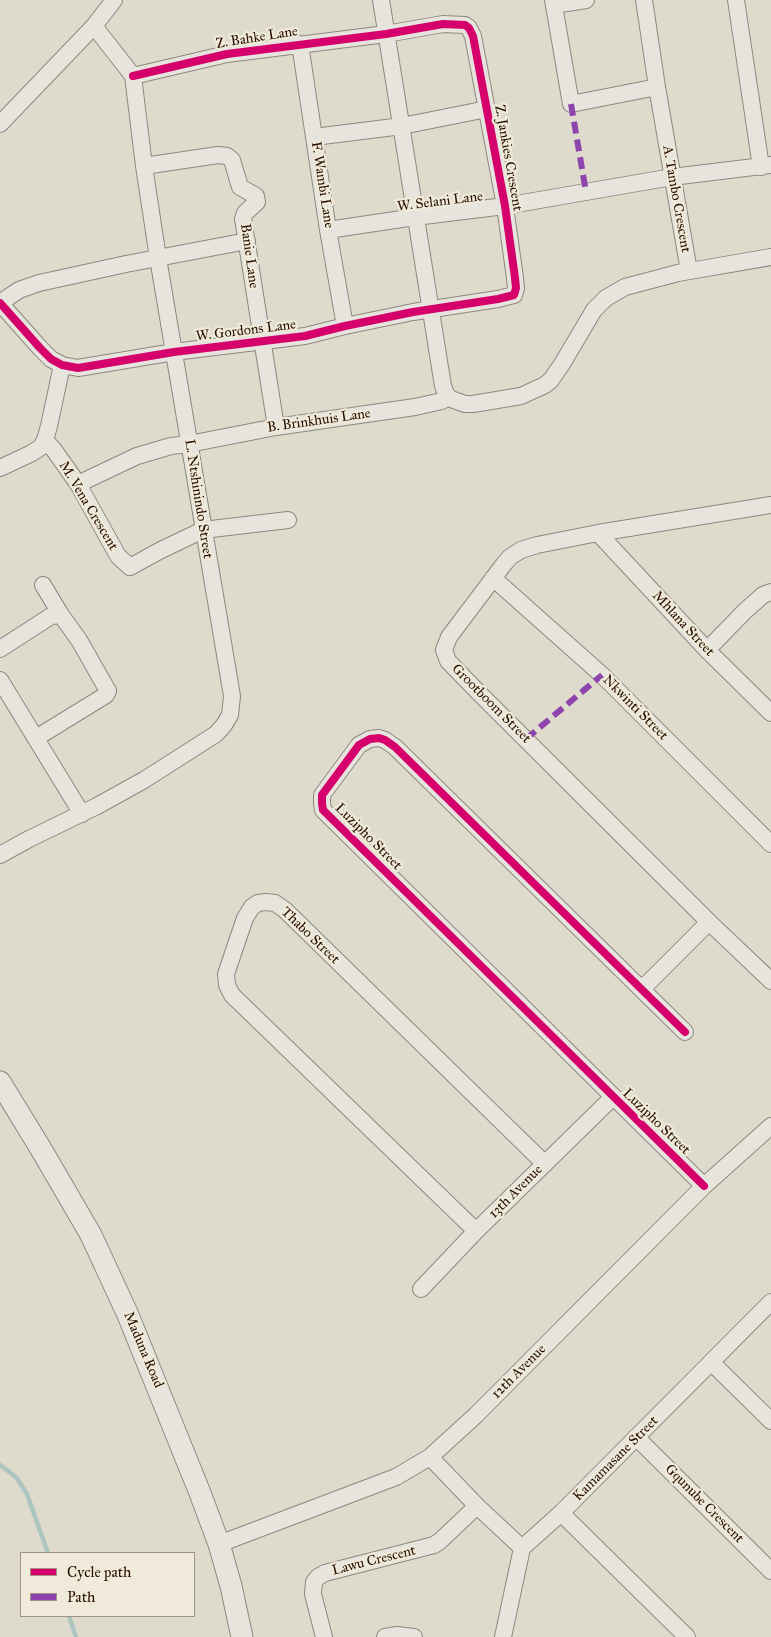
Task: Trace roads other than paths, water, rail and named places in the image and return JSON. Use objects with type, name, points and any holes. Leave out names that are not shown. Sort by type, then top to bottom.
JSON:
[{"type":"street","points":[[0,124],[94,26],[114,0]]},
{"type":"street","points":[[381,0],[443,386],[447,396]]},
{"type":"street","points":[[586,0],[554,2],[571,104],[657,86]]},
{"type":"street","name":"A. Tambo Crescent","points":[[447,396],[458,402],[473,404],[529,393],[545,385],[551,380],[594,310],[606,298],[625,287],[688,271],[644,0]]},
{"type":"street","points":[[736,0],[766,166]]},
{"type":"street","name":"Z. Jankies Crescent","points":[[386,34],[443,24],[459,24],[470,28],[505,206],[515,278],[516,288],[514,295],[431,310]]},
{"type":"street","points":[[94,26],[133,76]]},
{"type":"street","name":"Z. Bahke Lane","points":[[133,76],[227,54],[386,34]]},
{"type":"street","name":"F. Wambi Lane","points":[[300,44],[328,230],[345,326]]},
{"type":"street","name":"L. Ntshinindo Street","points":[[0,855],[82,814],[144,780],[216,734],[230,715],[232,696],[158,258],[133,76]]},
{"type":"street","points":[[314,138],[402,126],[487,109]]},
{"type":"street","name":"Banie Lane","points":[[144,166],[218,155],[230,158],[240,187],[254,194],[257,199],[255,206],[244,215],[276,427]]},
{"type":"street","name":"W. Selani Lane","points":[[328,230],[505,206],[672,177],[766,166]]},
{"type":"street","points":[[0,468],[32,454],[40,448],[45,440],[62,365],[6,320],[0,303],[19,290],[39,283],[158,258],[247,242]]},
{"type":"street","points":[[688,271],[771,257]]},
{"type":"street","name":"W. Gordons Lane","points":[[62,365],[78,368],[174,352],[305,336],[345,326],[431,310]]},
{"type":"street","name":"B. Brinkhuis Lane","points":[[78,484],[137,456],[171,446],[276,427],[415,408],[442,401],[447,396]]},
{"type":"street","name":"M. Vena Crescent","points":[[45,440],[78,484],[118,556],[130,567],[160,550],[203,530]]},
{"type":"street","name":"Grootboom Street","points":[[771,505],[598,533],[521,550],[510,556],[445,643],[445,655],[448,661],[709,922],[771,981]]},
{"type":"street","points":[[203,530],[288,520]]},
{"type":"street","name":"Mhlana Street","points":[[598,533],[707,650],[771,714]]},
{"type":"street","name":"Nkwinti Street","points":[[493,578],[602,674],[769,838]]},
{"type":"street","points":[[36,738],[106,695],[108,691],[79,640],[43,585]]},
{"type":"street","points":[[707,650],[745,611],[764,595],[771,592]]},
{"type":"street","points":[[0,649],[51,616],[61,614]]},
{"type":"street","points":[[0,680],[82,814]]},
{"type":"street","name":"Luzipho Street","points":[[685,1032],[414,765],[385,740],[379,738],[370,739],[359,745],[325,791],[322,799],[324,810],[704,1186]]},
{"type":"street","name":"Thabo Street","points":[[476,1232],[232,995],[227,985],[226,974],[245,918],[252,907],[258,903],[266,902],[275,904],[285,910],[545,1164]]},
{"type":"street","points":[[642,990],[709,922]]},
{"type":"street","name":"Maduna Road","points":[[0,1082],[91,1235],[114,1283],[166,1408],[219,1544],[231,1586],[242,1637]]},
{"type":"street","name":"13th Avenue","points":[[421,1289],[613,1097]]},
{"type":"street","name":"12th Avenue","points":[[219,1544],[396,1477],[430,1457],[476,1415],[704,1186],[771,1126]]},
{"type":"street","name":"Kamamasane Street","points":[[522,1548],[561,1513],[771,1302]]},
{"type":"street","points":[[712,1363],[771,1421]]},
{"type":"street","name":"Gqunube Crescent","points":[[636,1438],[771,1571]]},
{"type":"street","points":[[430,1457],[477,1506],[522,1548],[504,1637]]},
{"type":"street","name":"Lawu Crescent","points":[[324,1637],[313,1594],[314,1582],[321,1575],[434,1545],[477,1506]]},
{"type":"street","points":[[561,1513],[687,1637]]},
{"type":"street","points":[[386,1637],[397,1635],[414,1637]]},
{"type":"waterway","points":[[0,1465],[17,1478],[27,1494],[48,1552]]},
{"type":"waterway","points":[[69,1617],[76,1637]]}]
